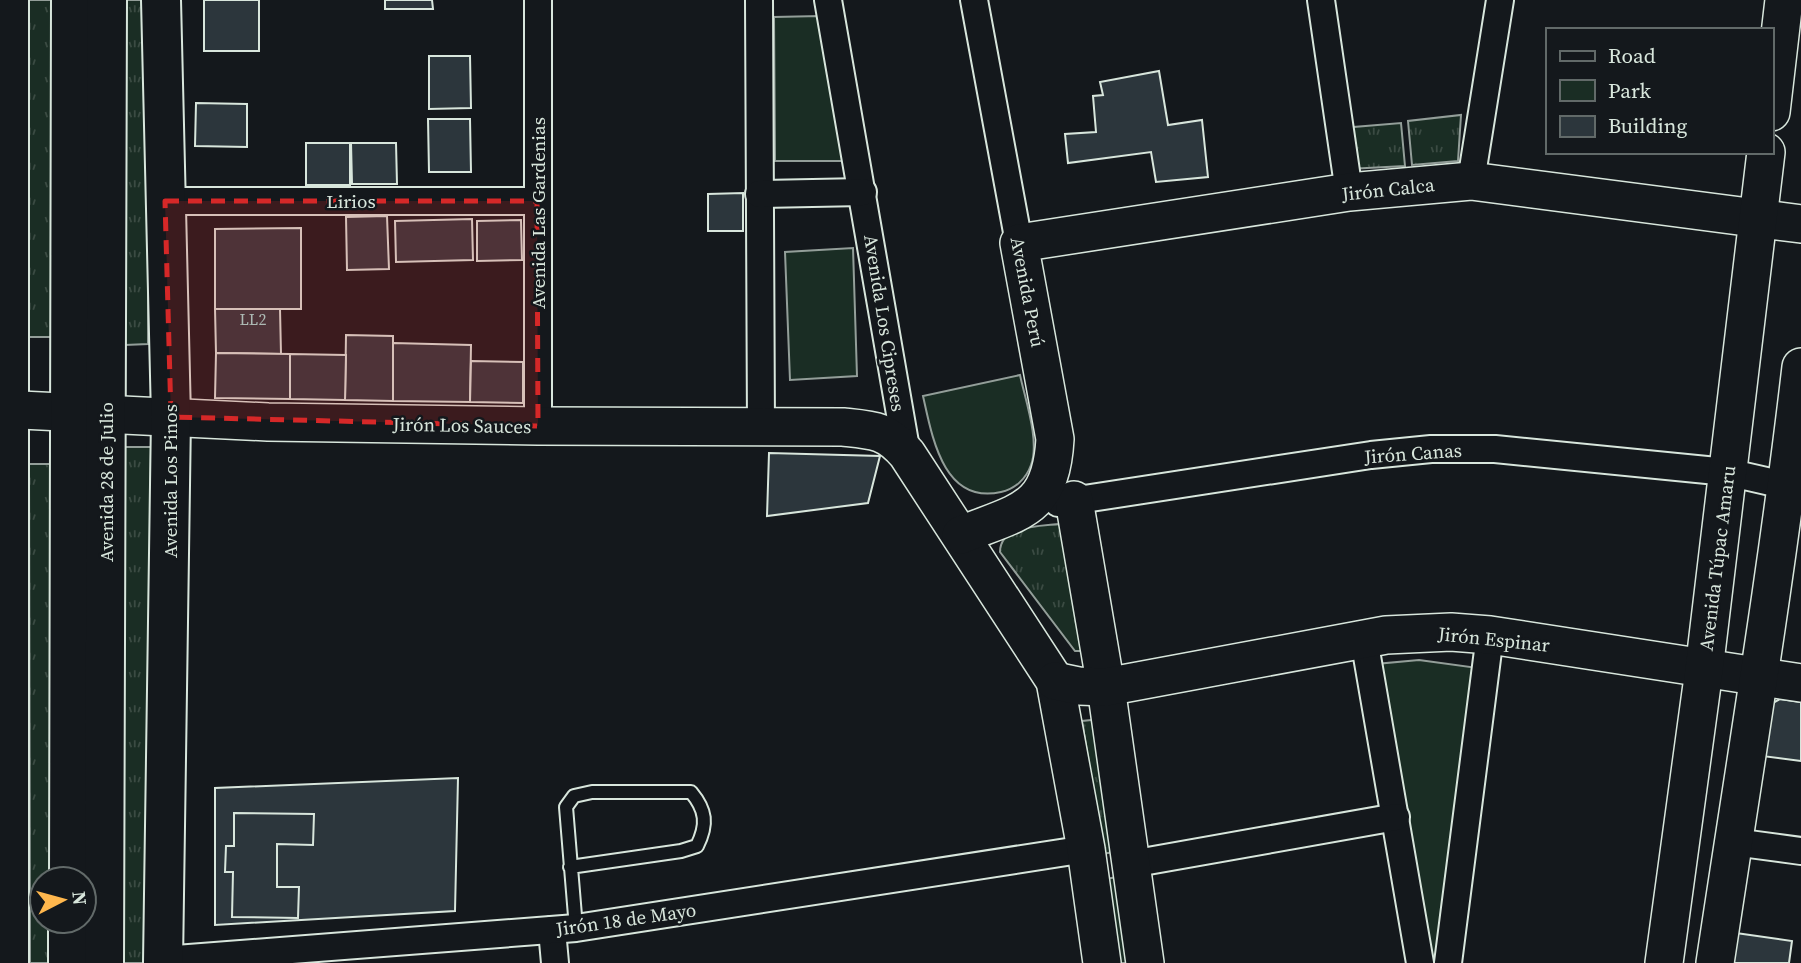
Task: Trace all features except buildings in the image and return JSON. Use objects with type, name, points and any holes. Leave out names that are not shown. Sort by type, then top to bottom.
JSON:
[{"type":"main road","points":[[6,944],[4,409],[10,223],[9,0]]},
{"type":"main road","name":"Avenida 28 de Julio","points":[[71,0],[89,413],[104,963]]},
{"type":"main road","name":"Avenida 28 de Julio","points":[[70,865],[107,0]]},
{"type":"main road","name":"Avenida Los Pinos","points":[[161,0],[171,417],[163,961]]},
{"type":"main road","points":[[68,935],[68,963]]},
{"type":"street","name":"Avenida Las Gardenias","points":[[538,0],[538,426]]},
{"type":"street","points":[[759,0],[761,429]]},
{"type":"street","name":"Avenida Los Cipreses","points":[[828,0],[907,454]]},
{"type":"street","name":"Avenida Perú","points":[[961,535],[1026,508],[1048,484],[1054,465],[1055,439],[974,0]]},
{"type":"street","points":[[1321,0],[1349,192]]},
{"type":"street","points":[[1471,181],[1500,0]]},
{"type":"street","points":[[1773,95],[1784,0]]},
{"type":"street","name":"Avenida Túpac Amaru","points":[[1664,963],[1704,670],[1766,154]]},
{"type":"street","name":"Jirón Calca","points":[[1018,243],[1349,192],[1471,181],[1801,224]]},
{"type":"street","points":[[758,194],[863,192]]},
{"type":"street","name":"Lirios","points":[[165,201],[537,201]]},
{"type":"street","points":[[1715,963],[1760,678],[1794,488],[1801,367]]},
{"type":"street","name":"Jirón Los Sauces","points":[[4,409],[268,422],[866,429],[882,433],[896,440],[907,454],[1055,681]]},
{"type":"street","name":"Jirón Canas","points":[[1026,508],[1371,455],[1431,449],[1495,449],[1727,472],[1794,488]]},
{"type":"street","points":[[1074,500],[1106,687],[1145,963]]},
{"type":"street","name":"Jirón Espinar","points":[[1055,681],[1079,686],[1106,687],[1364,639],[1451,632],[1490,635],[1801,683]]},
{"type":"street","points":[[1448,963],[1490,635]]},
{"type":"street","points":[[1364,639],[1420,963]]},
{"type":"street","points":[[1055,681],[1086,849],[1102,963]]},
{"type":"street","points":[[1131,864],[1396,817]]},
{"type":"street","points":[[1734,842],[1801,851]]},
{"type":"street","name":"Jirón 18 de Mayo","points":[[163,961],[564,929],[1086,849]]},
{"type":"street","points":[[555,963],[564,929]]},
{"type":"lane","points":[[564,929],[570,867],[566,807],[575,796],[592,792],[691,792],[701,805],[705,831],[697,846],[681,851],[570,867]]},
{"type":"highlighted area","points":[[165,201],[537,201],[538,426],[171,417]]},
{"type":"green space","points":[[27,0],[59,0],[59,337],[28,337]]},
{"type":"green space","points":[[125,0],[148,0],[148,344],[125,345]]},
{"type":"green space","points":[[820,16],[848,161],[775,161],[774,17]]},
{"type":"green space","points":[[1461,115],[1458,161],[1412,165],[1408,121]]},
{"type":"green space","points":[[1401,123],[1405,166],[1348,169],[1342,128]]},
{"type":"green space","points":[[853,248],[857,376],[790,380],[785,252]]},
{"type":"green space","points":[[1020,375],[1033,432],[1033,455],[1029,470],[1019,483],[1006,491],[981,493],[966,488],[953,478],[936,447],[923,396]]},
{"type":"green space","points":[[123,447],[151,447],[146,963],[122,963]]},
{"type":"green space","points":[[29,464],[56,464],[56,865],[30,865]]},
{"type":"green space","points":[[1067,523],[1084,651],[1075,651],[1000,552],[1007,536],[1015,531]]},
{"type":"green space","points":[[1419,660],[1478,668],[1442,962],[1426,963],[1376,664]]},
{"type":"green space","points":[[1101,719],[1118,851],[1103,854],[1082,721]]},
{"type":"green space","points":[[1122,876],[1134,963],[1119,963],[1106,879]]},
{"type":"green space","points":[[30,935],[56,935],[56,963],[30,963]]}]
